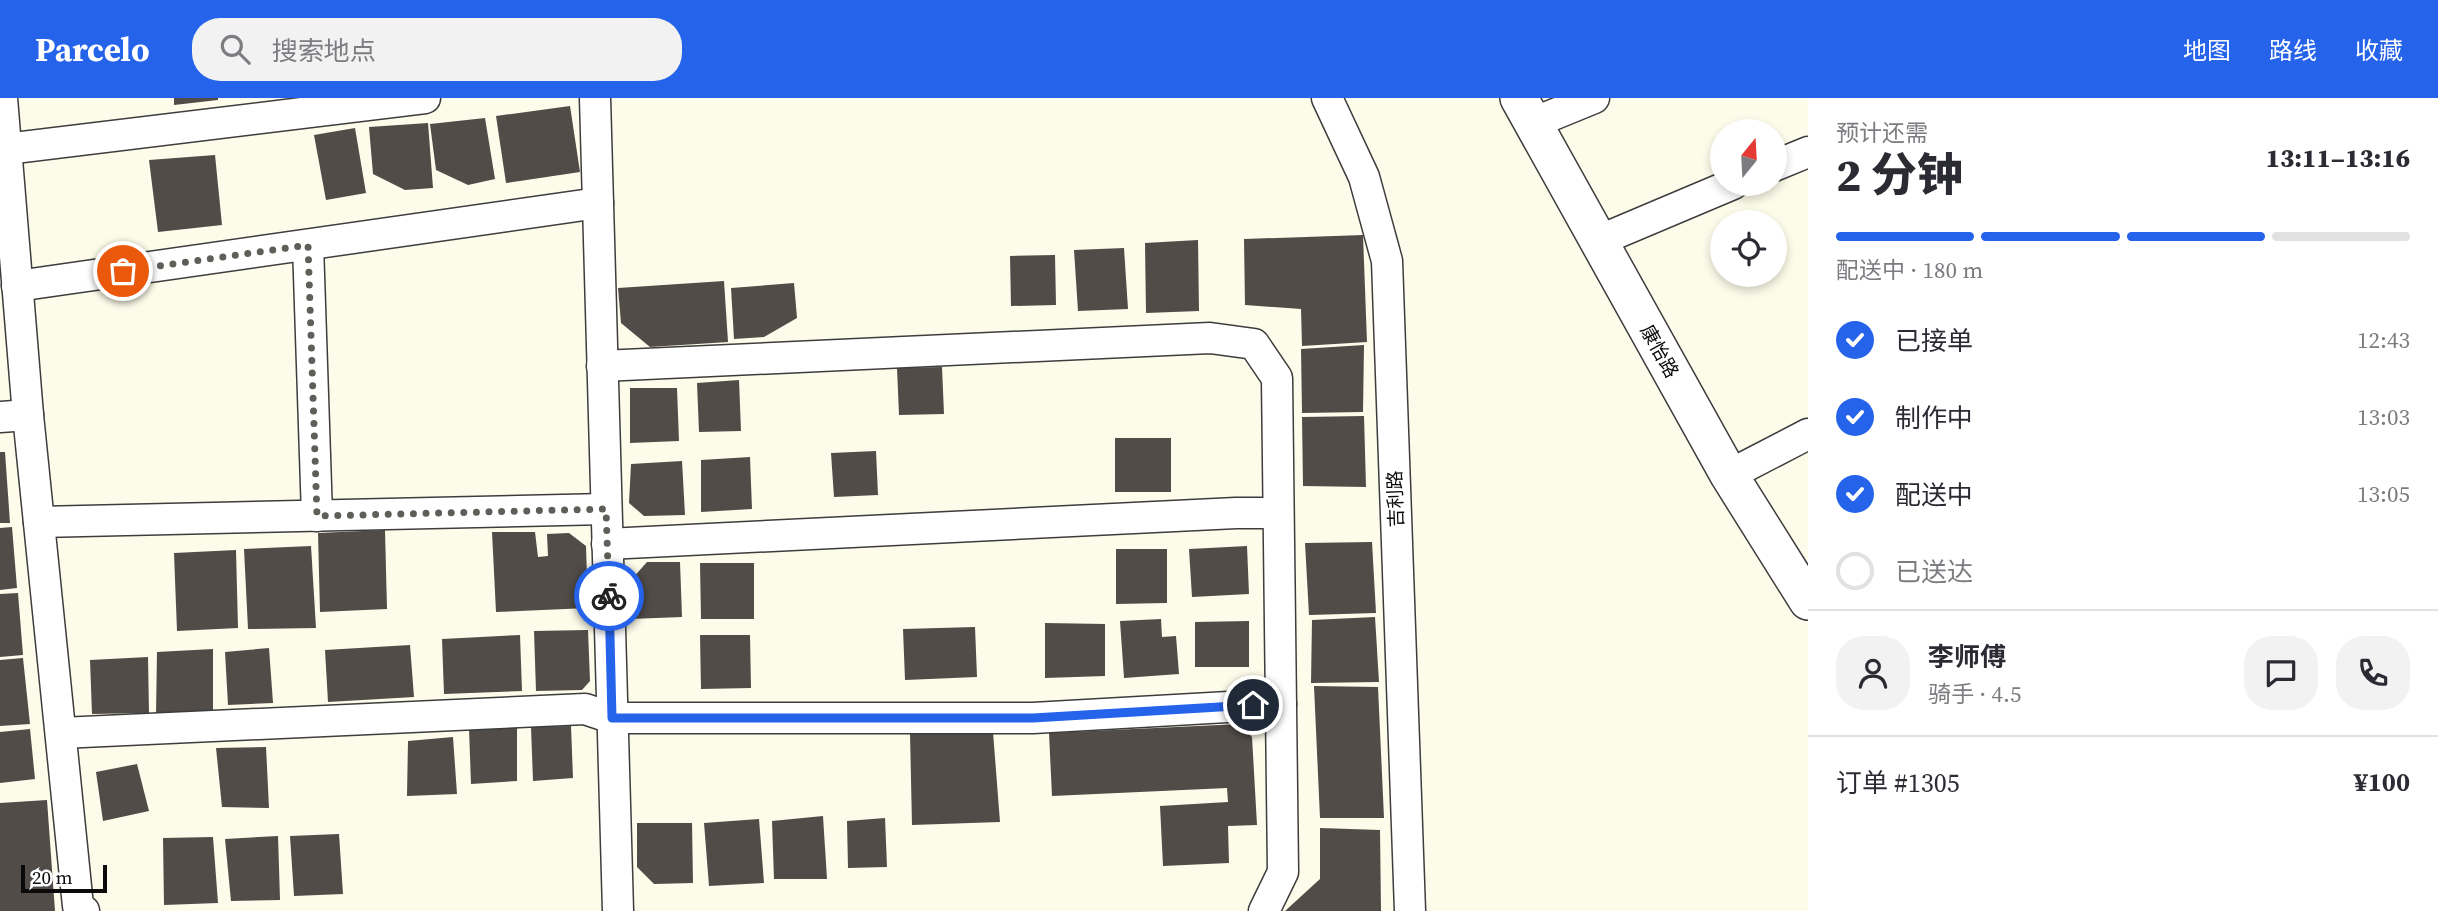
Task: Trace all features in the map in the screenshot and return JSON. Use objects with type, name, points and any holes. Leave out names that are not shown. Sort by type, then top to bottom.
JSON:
[{"type":"street","points":[[2,98],[18,286],[14,416],[39,522],[78,906],[85,911]]},
{"type":"street","points":[[6,149],[425,98]]},
{"type":"street","points":[[595,98],[618,911]]},
{"type":"street","name":"吉利路","points":[[1327,98],[1364,177],[1387,261],[1409,911]]},
{"type":"street","points":[[1526,110],[1594,98]]},
{"type":"street","name":"康怡路","points":[[1526,110],[1729,475],[1808,601]]},
{"type":"street","points":[[1787,161],[1808,152]]},
{"type":"street","points":[[1598,241],[1710,194]]},
{"type":"street","points":[[18,286],[597,203]]},
{"type":"street","points":[[308,245],[317,516]]},
{"type":"street","points":[[602,366],[1210,338],[1254,344],[1277,378],[1283,872],[1264,911]]},
{"type":"street","points":[[1729,475],[1808,434]]},
{"type":"street","points":[[39,522],[606,509]]},
{"type":"street","points":[[607,544],[1278,513]]},
{"type":"street","points":[[61,733],[584,709],[612,718],[1033,718],[1281,704]]},
{"type":"building","points":[[174,98],[218,98],[218,100],[174,105]]},
{"type":"building","points":[[570,106],[580,172],[506,183],[496,116]]},
{"type":"building","points":[[485,118],[495,179],[468,185],[436,170],[430,124]]},
{"type":"building","points":[[428,123],[433,188],[405,190],[373,174],[369,127]]},
{"type":"building","points":[[355,128],[366,193],[326,200],[314,135]]},
{"type":"building","points":[[215,155],[222,225],[158,232],[149,160]]},
{"type":"building","points":[[1363,235],[1367,342],[1302,346],[1301,309],[1245,305],[1244,239]]},
{"type":"building","points":[[1198,240],[1199,311],[1146,313],[1145,243]]},
{"type":"building","points":[[1124,248],[1128,309],[1078,311],[1074,250]]},
{"type":"building","points":[[1055,255],[1056,305],[1011,306],[1010,256]]},
{"type":"building","points":[[724,281],[728,342],[650,347],[621,323],[618,288]]},
{"type":"building","points":[[794,283],[797,318],[764,337],[734,339],[731,288]]},
{"type":"building","points":[[1364,345],[1363,412],[1302,413],[1301,349]]},
{"type":"building","points":[[942,367],[944,414],[899,415],[897,368]]},
{"type":"building","points":[[739,380],[741,431],[699,432],[697,383]]},
{"type":"building","points":[[630,388],[677,388],[679,441],[630,443]]},
{"type":"building","points":[[1364,416],[1366,487],[1303,486],[1302,417]]},
{"type":"building","points":[[1115,438],[1171,438],[1171,492],[1115,492]]},
{"type":"building","points":[[876,451],[878,495],[834,497],[831,453]]},
{"type":"building","points":[[0,452],[5,452],[10,523],[0,523]]},
{"type":"building","points":[[750,457],[752,509],[701,512],[701,460]]},
{"type":"building","points":[[682,461],[685,515],[644,516],[629,503],[631,464]]},
{"type":"building","points":[[12,527],[17,588],[0,590],[0,528]]},
{"type":"building","points":[[385,530],[387,609],[320,612],[318,533]]},
{"type":"building","points":[[492,532],[535,532],[538,557],[548,556],[547,534],[569,533],[586,546],[588,608],[496,612]]},
{"type":"building","points":[[1372,542],[1376,613],[1309,615],[1305,543]]},
{"type":"building","points":[[311,546],[316,628],[248,629],[244,549]]},
{"type":"building","points":[[1247,546],[1249,594],[1192,597],[1189,549]]},
{"type":"building","points":[[1116,549],[1167,549],[1167,603],[1116,604]]},
{"type":"building","points":[[236,550],[238,628],[177,631],[174,553]]},
{"type":"building","points":[[647,562],[680,562],[682,617],[630,619],[631,580]]},
{"type":"building","points":[[700,563],[754,563],[754,619],[701,619]]},
{"type":"building","points":[[18,593],[23,655],[0,657],[0,594]]},
{"type":"building","points":[[1375,617],[1379,682],[1311,683],[1312,620]]},
{"type":"building","points":[[1161,619],[1162,637],[1176,636],[1179,674],[1124,678],[1120,621]]},
{"type":"building","points":[[1249,621],[1249,667],[1195,667],[1195,622]]},
{"type":"building","points":[[1045,623],[1105,624],[1105,676],[1045,678]]},
{"type":"building","points":[[975,627],[977,677],[905,680],[903,629]]},
{"type":"building","points":[[588,630],[590,681],[582,690],[536,691],[534,631]]},
{"type":"building","points":[[520,635],[522,691],[444,694],[442,639]]},
{"type":"building","points":[[700,635],[750,635],[751,688],[701,689]]},
{"type":"building","points":[[410,645],[414,697],[328,702],[325,650]]},
{"type":"building","points":[[269,648],[273,703],[228,705],[225,652]]},
{"type":"building","points":[[213,649],[213,714],[156,714],[157,652]]},
{"type":"building","points":[[148,657],[149,713],[92,714],[90,660]]},
{"type":"building","points":[[23,658],[30,724],[0,726],[0,660]]},
{"type":"building","points":[[1314,686],[1378,687],[1384,818],[1320,818]]},
{"type":"building","points":[[1240,724],[1252,737],[1257,825],[1228,826],[1229,863],[1163,866],[1160,806],[1228,802],[1227,788],[1052,796],[1049,733]]},
{"type":"building","points":[[571,726],[573,778],[533,781],[531,727]]},
{"type":"building","points":[[517,727],[517,781],[471,784],[469,728]]},
{"type":"building","points":[[30,729],[35,779],[0,783],[0,732]]},
{"type":"building","points":[[993,732],[1000,822],[912,825],[910,733]]},
{"type":"building","points":[[453,737],[457,794],[407,796],[408,741]]},
{"type":"building","points":[[266,747],[269,808],[222,807],[216,748]]},
{"type":"building","points":[[137,764],[149,811],[103,821],[96,772]]},
{"type":"building","points":[[47,800],[55,911],[0,911],[0,803]]},
{"type":"building","points":[[823,816],[827,879],[774,879],[772,821]]},
{"type":"building","points":[[885,818],[887,867],[848,868],[847,821]]},
{"type":"building","points":[[759,819],[764,883],[709,886],[704,823]]},
{"type":"building","points":[[637,823],[692,823],[693,883],[654,884],[637,867]]},
{"type":"building","points":[[1320,828],[1380,830],[1381,911],[1285,911],[1320,879]]},
{"type":"building","points":[[339,834],[343,894],[294,896],[290,836]]},
{"type":"building","points":[[278,836],[280,900],[231,901],[225,839]]},
{"type":"building","points":[[213,837],[218,903],[164,905],[163,838]]},
{"type":"way so far","points":[[123,271],[308,245],[317,516],[606,509],[609,596]]},
{"type":"route","points":[[609,596],[612,718],[1033,718],[1253,705]]}]
